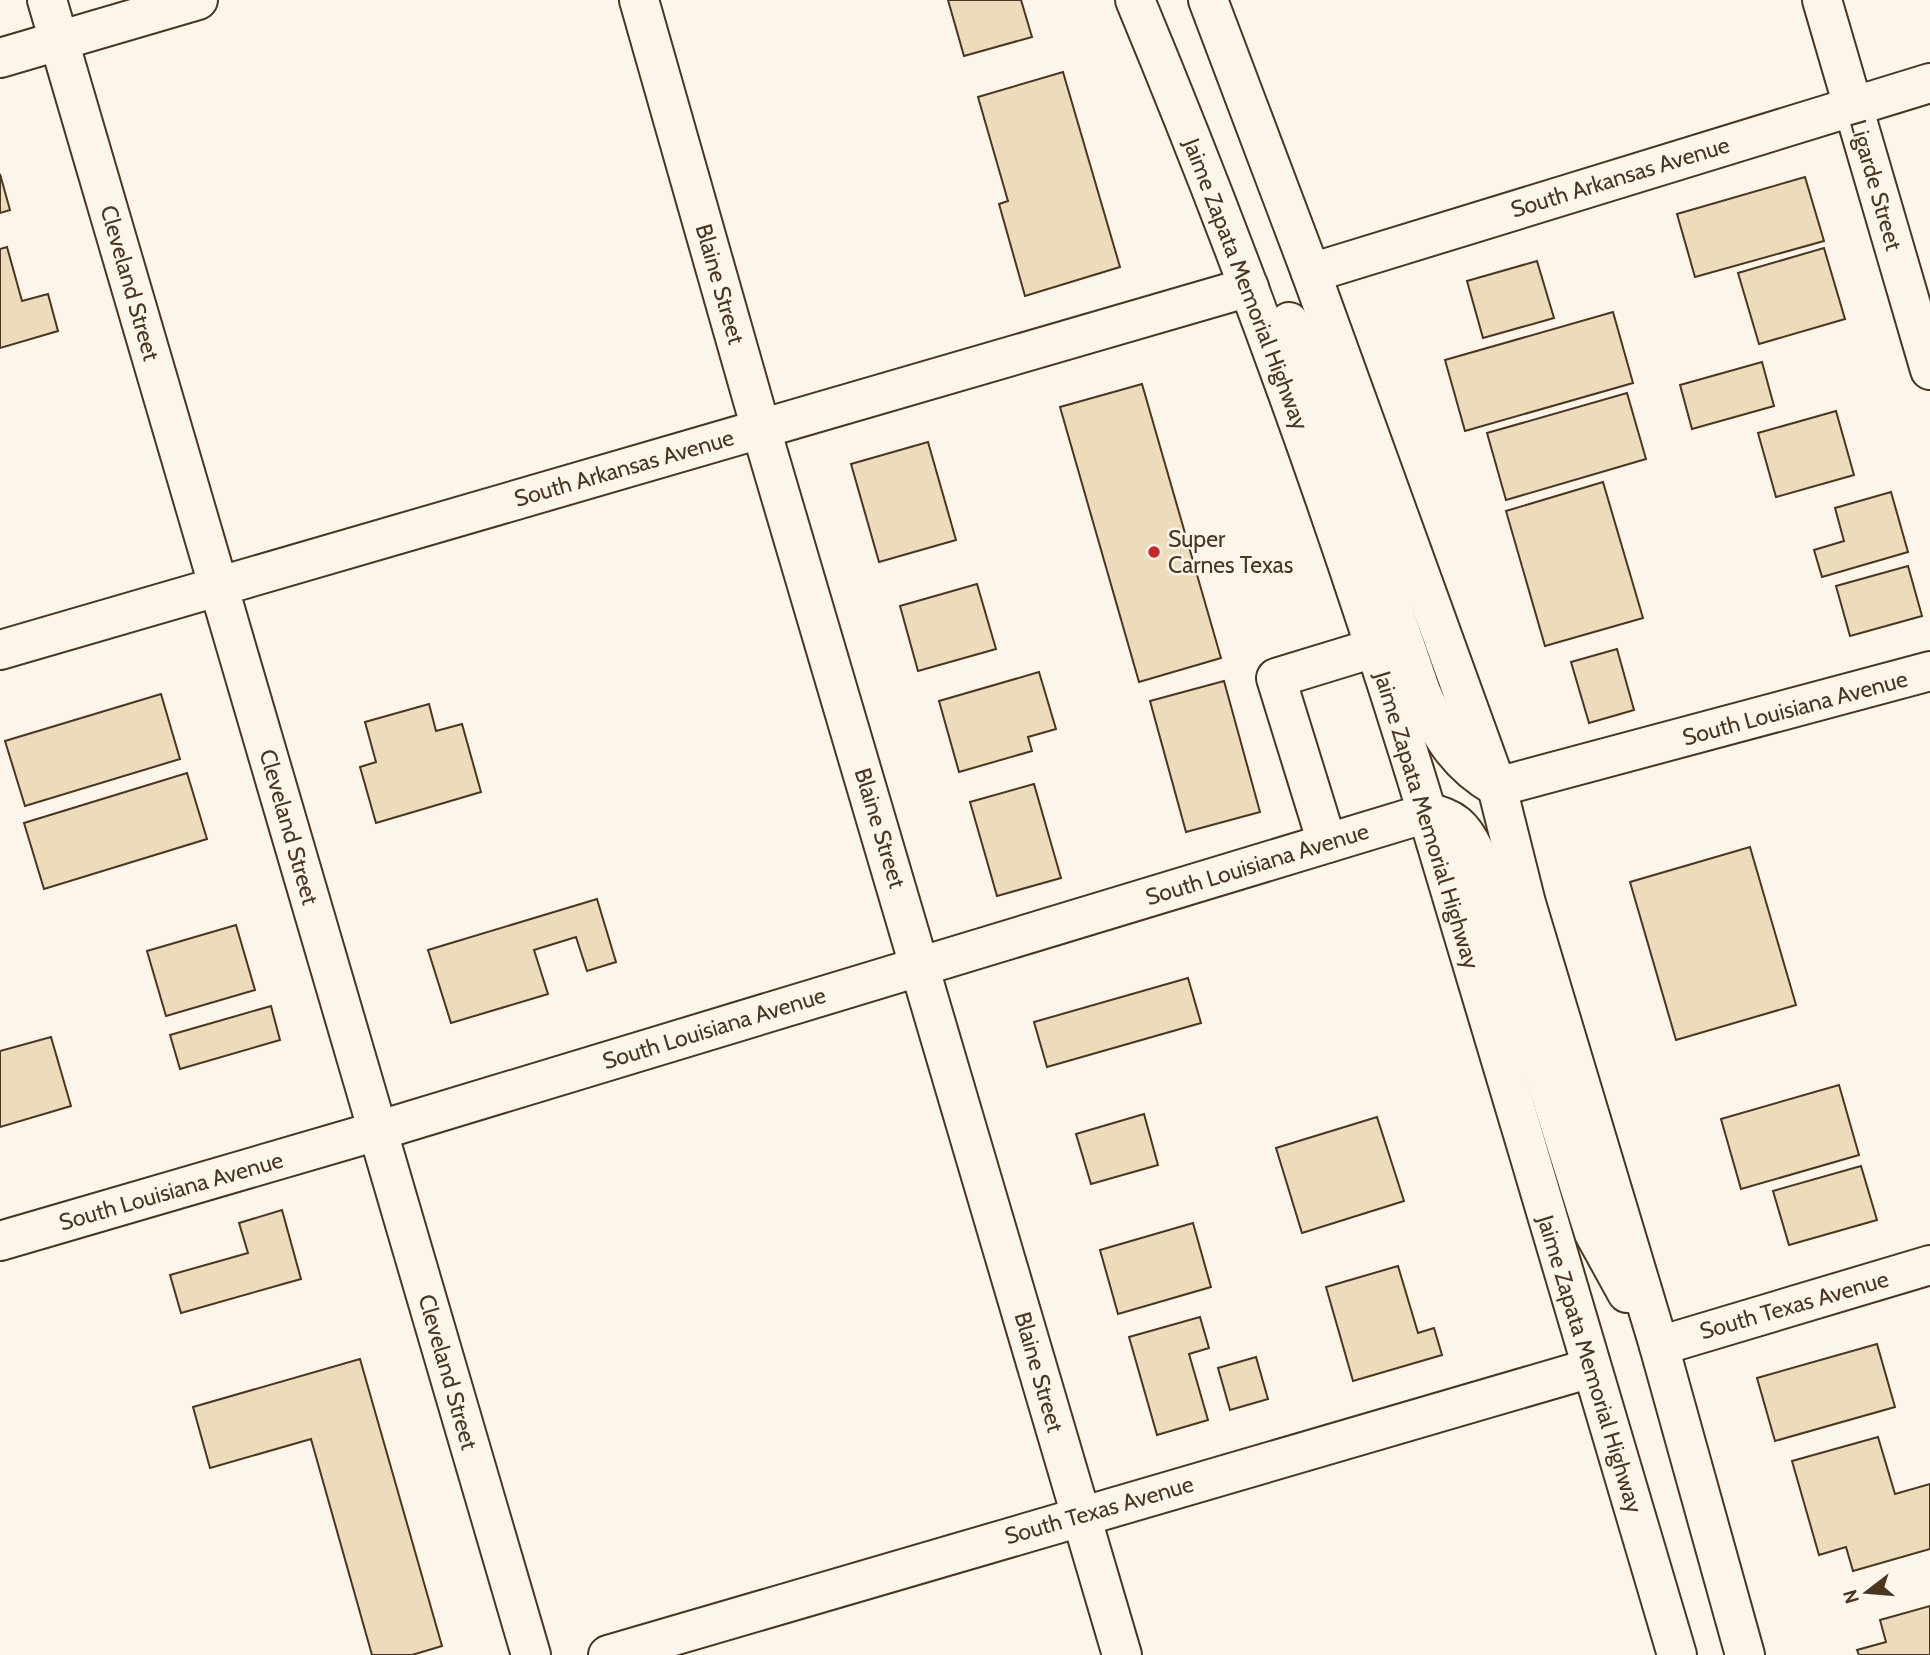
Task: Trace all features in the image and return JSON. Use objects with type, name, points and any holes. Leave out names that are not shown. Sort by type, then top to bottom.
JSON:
[{"type":"street","name":"Cleveland Street","points":[[47,0],[531,1655]]},
{"type":"street","points":[[0,58],[198,0]]},
{"type":"street","name":"Blaine Street","points":[[639,0],[761,429],[1122,1655]]},
{"type":"street","name":"Jaime Zapata Memorial Highway","points":[[1135,0],[1249,287],[1304,438],[1374,648],[1427,813],[1677,1655]]},
{"type":"street","points":[[1208,0],[1311,273],[1497,787],[1527,903],[1659,1346],[1745,1655]]},
{"type":"street","name":"Ligarde Street","points":[[1822,0],[1930,370]]},
{"type":"street","name":"South Arkansas Avenue","points":[[1311,273],[1930,83]]},
{"type":"street","points":[[1249,287],[1267,295],[1279,305],[1288,319],[1335,440],[1421,692],[1437,727],[1453,753],[1474,774],[1497,787]]},
{"type":"street","name":"South Arkansas Avenue","points":[[0,650],[1249,287]]},
{"type":"street","points":[[1327,843],[1276,678],[1374,648]]},
{"type":"street","name":"South Louisiana Avenue","points":[[1497,787],[1930,671]]},
{"type":"street","points":[[1427,813],[1446,816],[1463,827],[1475,849],[1594,1233],[1610,1266],[1659,1346]]},
{"type":"street","name":"South Louisiana Avenue","points":[[0,1241],[377,1131],[1427,813]]},
{"type":"street","name":"South Texas Avenue","points":[[1659,1346],[1930,1265]]},
{"type":"street","name":"South Texas Avenue","points":[[608,1655],[1591,1367]]},
{"type":"building","points":[[948,0],[1021,0],[1032,37],[964,56]]},
{"type":"building","points":[[1063,72],[1120,267],[1025,296],[999,204],[1008,201],[978,97]]},
{"type":"building","points":[[0,174],[10,210],[0,213]]},
{"type":"building","points":[[1805,177],[1824,241],[1695,277],[1677,214]]},
{"type":"building","points":[[7,247],[22,301],[48,294],[58,331],[0,348],[0,249]]},
{"type":"building","points":[[1824,248],[1845,319],[1759,344],[1738,273]]},
{"type":"building","points":[[1537,261],[1554,318],[1483,338],[1467,281]]},
{"type":"building","points":[[1613,312],[1633,383],[1465,431],[1445,360]]},
{"type":"building","points":[[1762,362],[1774,406],[1692,429],[1680,385]]},
{"type":"building","points":[[1142,384],[1221,658],[1139,682],[1060,407]]},
{"type":"building","points":[[1627,393],[1646,459],[1506,500],[1487,433]]},
{"type":"building","points":[[1836,411],[1854,475],[1776,497],[1758,433]]},
{"type":"building","points":[[928,442],[956,540],[879,562],[851,464]]},
{"type":"building","points":[[1603,482],[1643,618],[1545,646],[1506,511]]},
{"type":"building","points":[[1891,492],[1908,552],[1822,577],[1814,550],[1844,541],[1835,508]]},
{"type":"building","points":[[1908,566],[1922,616],[1850,636],[1836,586]]},
{"type":"building","points":[[977,584],[996,649],[918,671],[900,606]]},
{"type":"building","points":[[1617,649],[1634,710],[1589,723],[1571,662]]},
{"type":"building","points":[[1039,672],[1056,729],[1028,737],[1032,751],[959,772],[939,701]]},
{"type":"building","points":[[1224,681],[1260,812],[1186,832],[1150,701]]},
{"type":"building","points":[[161,694],[180,759],[25,806],[5,741]]},
{"type":"building","points":[[429,704],[436,731],[462,724],[481,792],[376,823],[360,767],[376,762],[365,722]]},
{"type":"building","points":[[187,773],[207,839],[44,889],[24,823]]},
{"type":"building","points":[[1034,784],[1061,878],[997,896],[970,802]]},
{"type":"building","points":[[1750,847],[1796,1005],[1676,1040],[1630,882]]},
{"type":"building","points":[[597,899],[616,962],[587,971],[576,937],[534,950],[548,994],[451,1023],[428,950]]},
{"type":"building","points":[[236,925],[255,990],[166,1016],[147,951]]},
{"type":"building","points":[[1188,978],[1201,1023],[1047,1067],[1034,1022]]},
{"type":"building","points":[[271,1006],[280,1040],[180,1069],[170,1035]]},
{"type":"building","points":[[51,1037],[71,1106],[0,1127],[0,1051]]},
{"type":"building","points":[[1839,1085],[1859,1155],[1741,1189],[1721,1119]]},
{"type":"building","points":[[1144,1114],[1158,1165],[1091,1184],[1076,1134]]},
{"type":"building","points":[[1377,1117],[1404,1201],[1302,1233],[1276,1148]]},
{"type":"building","points":[[1861,1166],[1877,1220],[1789,1245],[1773,1191]]},
{"type":"building","points":[[282,1210],[301,1279],[181,1313],[170,1275],[248,1253],[239,1223]]},
{"type":"building","points":[[1193,1223],[1211,1287],[1118,1314],[1100,1250]]},
{"type":"building","points":[[1398,1266],[1418,1333],[1434,1328],[1442,1355],[1353,1381],[1326,1287]]},
{"type":"building","points":[[1200,1317],[1209,1348],[1189,1354],[1208,1420],[1157,1435],[1129,1337]]},
{"type":"building","points":[[1877,1344],[1895,1407],[1775,1441],[1757,1378]]},
{"type":"building","points":[[1256,1357],[1268,1399],[1230,1410],[1218,1368]]},
{"type":"building","points":[[360,1359],[442,1646],[412,1655],[372,1655],[311,1439],[210,1468],[193,1407]]},
{"type":"building","points":[[1878,1437],[1895,1494],[1930,1484],[1930,1549],[1853,1571],[1846,1547],[1819,1555],[1792,1461]]},
{"type":"building","points":[[1930,1606],[1930,1655],[1859,1655],[1857,1650],[1886,1642],[1880,1620]]},
{"type":"place","name":"Super Carnes Texas","points":[[1154,552]]}]
